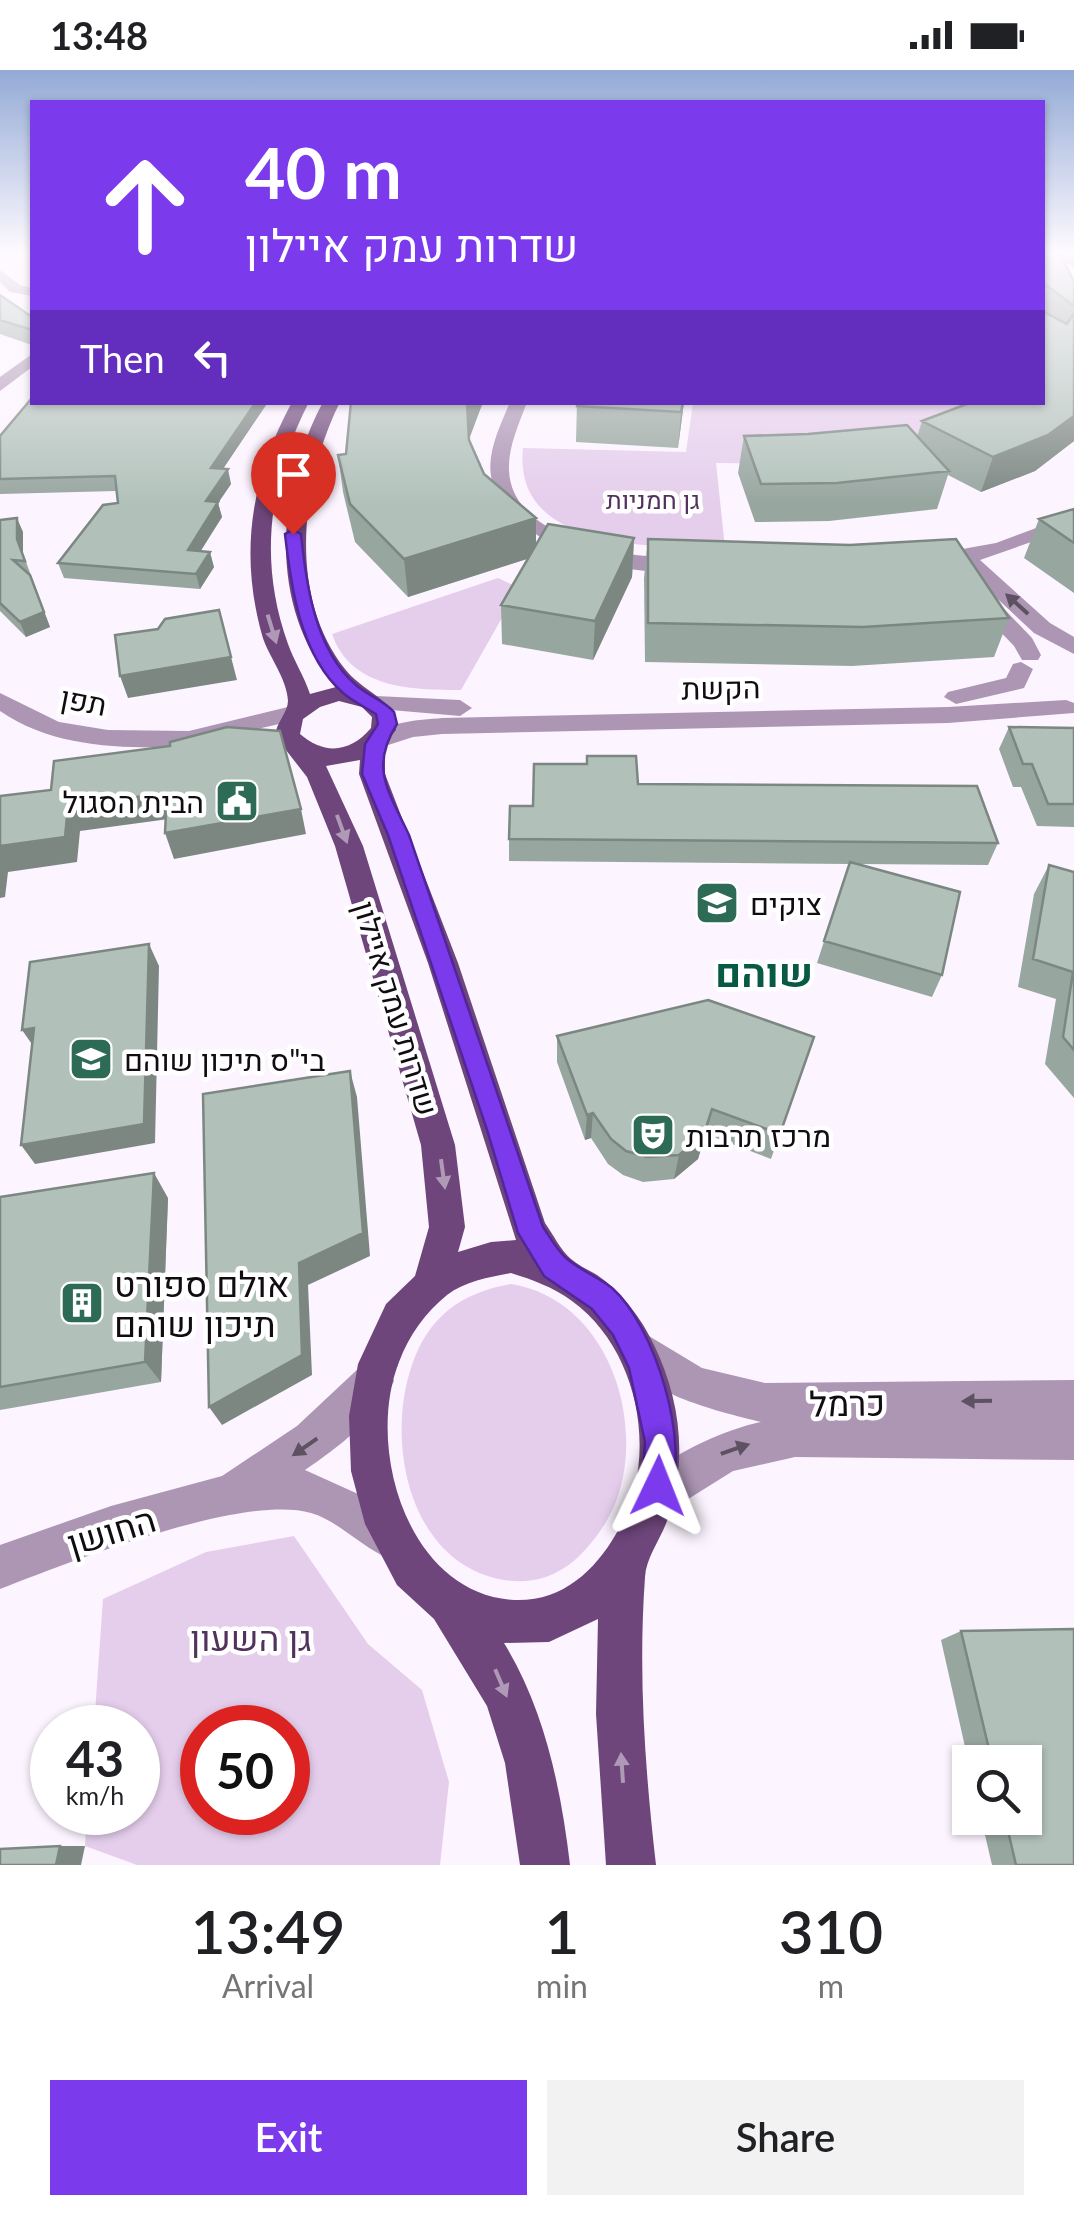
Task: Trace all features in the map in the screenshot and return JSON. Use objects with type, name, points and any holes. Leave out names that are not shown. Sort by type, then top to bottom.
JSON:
[{"type":"main road","name":"שדרות עמק איילון","points":[[300,405],[264,485],[257,537],[260,592],[276,646],[300,697],[295,728],[349,846],[438,1145],[447,1227],[431,1284]]},
{"type":"main road","points":[[330,405],[312,442],[298,484],[295,559],[299,587],[316,637],[334,672],[350,690],[369,700],[384,712],[387,724],[376,742],[344,756],[326,758],[295,728],[322,697],[369,700]]},
{"type":"main road","name":"שדרות עמק איילון","points":[[376,742],[372,774],[449,980],[500,1130],[519,1202],[531,1233],[554,1266]]},
{"type":"main road","points":[[447,1602],[480,1618],[544,1622],[570,1612],[597,1593],[624,1562],[654,1500],[661,1442],[654,1398],[634,1346],[624,1325],[602,1299],[554,1266],[512,1256],[484,1260],[431,1284],[398,1322],[374,1382],[368,1420],[376,1498],[390,1538],[414,1572],[472,1631],[500,1676],[530,1778],[544,1865]]},
{"type":"main road","points":[[624,1562],[618,1687],[621,1772],[631,1865]]},
{"type":"street","points":[[0,386],[30,361]]},
{"type":"street","points":[[518,405],[506,434],[500,478],[507,498],[539,531],[603,556],[709,565]]},
{"type":"street","points":[[905,562],[954,558],[1042,535],[1074,520]]},
{"type":"street","points":[[954,558],[1042,628],[1074,648]]},
{"type":"street","points":[[954,558],[1024,642],[1030,689],[1070,708]]},
{"type":"street","points":[[1026,662],[1054,649],[1074,648]]},
{"type":"street","name":"הקשת","points":[[369,700],[444,708],[954,697],[1016,683],[1026,662]]},
{"type":"street","name":"תפן","points":[[0,700],[42,725],[72,734],[162,738],[295,728]]},
{"type":"street","name":"הקשת","points":[[376,742],[410,729],[442,726],[948,715],[1070,708]]},
{"type":"street","name":"כרמל","points":[[634,1346],[694,1386],[765,1402],[1074,1400]]},
{"type":"street","name":"החושן","points":[[224,1495],[323,1434],[374,1382]]},
{"type":"street","name":"כרמל","points":[[654,1500],[706,1461],[759,1441],[796,1437],[1074,1440]]},
{"type":"street","name":"החושן","points":[[0,1567],[224,1495],[266,1488],[308,1491],[342,1506],[390,1538]]},
{"type":"green space","name":"גן חמניות","points":[[693,405],[1022,405],[950,434],[815,464],[716,463],[725,548],[627,543],[564,525],[540,507],[526,482],[523,448],[686,452]]},
{"type":"green space","points":[[498,578],[519,588],[461,690],[404,687],[368,676],[341,652],[332,634]]},
{"type":"green space","points":[[511,1284],[544,1294],[572,1312],[594,1337],[610,1366],[621,1399],[626,1433],[625,1467],[617,1499],[603,1526],[568,1566],[527,1581],[504,1580],[472,1569],[446,1550],[426,1525],[412,1495],[404,1463],[402,1429],[404,1396],[412,1365],[427,1333],[462,1300]]},
{"type":"green space","name":"גן השעון","points":[[294,1536],[368,1644],[422,1690],[449,1782],[440,1865],[137,1865],[85,1846],[86,1835],[160,1835],[160,1705],[96,1705],[103,1599],[206,1552]]},
{"type":"building","points":[[1045,337],[1074,337],[1074,416],[1048,435],[993,457],[922,421],[964,405],[1045,405]]},
{"type":"building","points":[[30,400],[30,405],[254,405],[211,468],[228,469],[206,501],[218,502],[188,550],[210,552],[196,574],[58,563],[103,505],[118,503],[115,476],[0,479],[0,436]]},
{"type":"building","points":[[351,405],[467,405],[469,440],[484,474],[536,518],[404,559],[350,504],[338,455],[346,454]]},
{"type":"building","points":[[577,405],[682,405],[681,412]]},
{"type":"building","points":[[907,425],[949,471],[837,483],[761,484],[744,436],[808,434]]},
{"type":"building","points":[[1074,509],[1074,543],[1039,519]]},
{"type":"building","points":[[17,518],[17,539],[25,561],[13,560],[30,575],[44,612],[20,622],[0,603],[0,520]]},
{"type":"building","points":[[548,524],[634,538],[595,621],[501,605]]},
{"type":"building","points":[[648,539],[850,545],[956,539],[1009,618],[863,627],[648,623]]},
{"type":"building","points":[[219,610],[231,657],[120,676],[115,635],[158,629],[165,619]]},
{"type":"building","points":[[227,727],[280,731],[301,809],[165,833],[167,793],[68,806],[65,837],[0,846],[0,796],[51,790],[54,761],[170,746],[170,742]]},
{"type":"building","points":[[1009,727],[1074,728],[1074,804],[1048,804],[1032,764],[1023,764]]},
{"type":"building","points":[[587,756],[636,756],[638,784],[977,786],[998,843],[509,839],[510,806],[533,806],[534,764],[587,764]]},
{"type":"building","points":[[850,862],[960,892],[942,975],[824,941]]},
{"type":"building","points":[[1049,865],[1074,872],[1074,1050],[1063,1037],[1073,972],[1033,959]]},
{"type":"building","points":[[149,944],[144,1124],[21,1145],[34,1028],[22,1030],[30,962]]},
{"type":"building","points":[[708,1000],[814,1037],[780,1134],[712,1109],[704,1134],[679,1155],[647,1157],[626,1151],[611,1139],[593,1113],[587,1115],[557,1036]]},
{"type":"building","points":[[350,1071],[363,1233],[299,1263],[302,1355],[209,1407],[203,1094]]},
{"type":"building","name":"אולם ספורט תיכון שוהם","points":[[154,1173],[145,1362],[0,1387],[0,1197]]},
{"type":"building","points":[[1074,1629],[1074,1865],[1016,1865],[1009,1835],[1042,1835],[1042,1745],[988,1745],[961,1631]]},
{"type":"building","points":[[60,1846],[56,1865],[0,1865],[0,1849]]},
{"type":"place","name":"הבית הסגול","points":[[237,801]]},
{"type":"place","name":"צוקים","points":[[717,903]]},
{"type":"place","name":"בי\"ס תיכון שוהם","points":[[91,1059]]},
{"type":"place","name":"מרכז תרבות","points":[[653,1135]]},
{"type":"place","name":"אולם ספורט תיכון שוהם","points":[[82,1303]]},
{"type":"district","name":"שוהם","points":[[764,972]]},
{"type":"route","points":[[293,534],[299,587],[316,637],[334,672],[350,690],[376,703],[384,712],[387,724],[374,744],[372,774],[398,835],[500,1130],[531,1233],[554,1266],[602,1299],[624,1325],[644,1366],[661,1442],[658,1486]]}]
